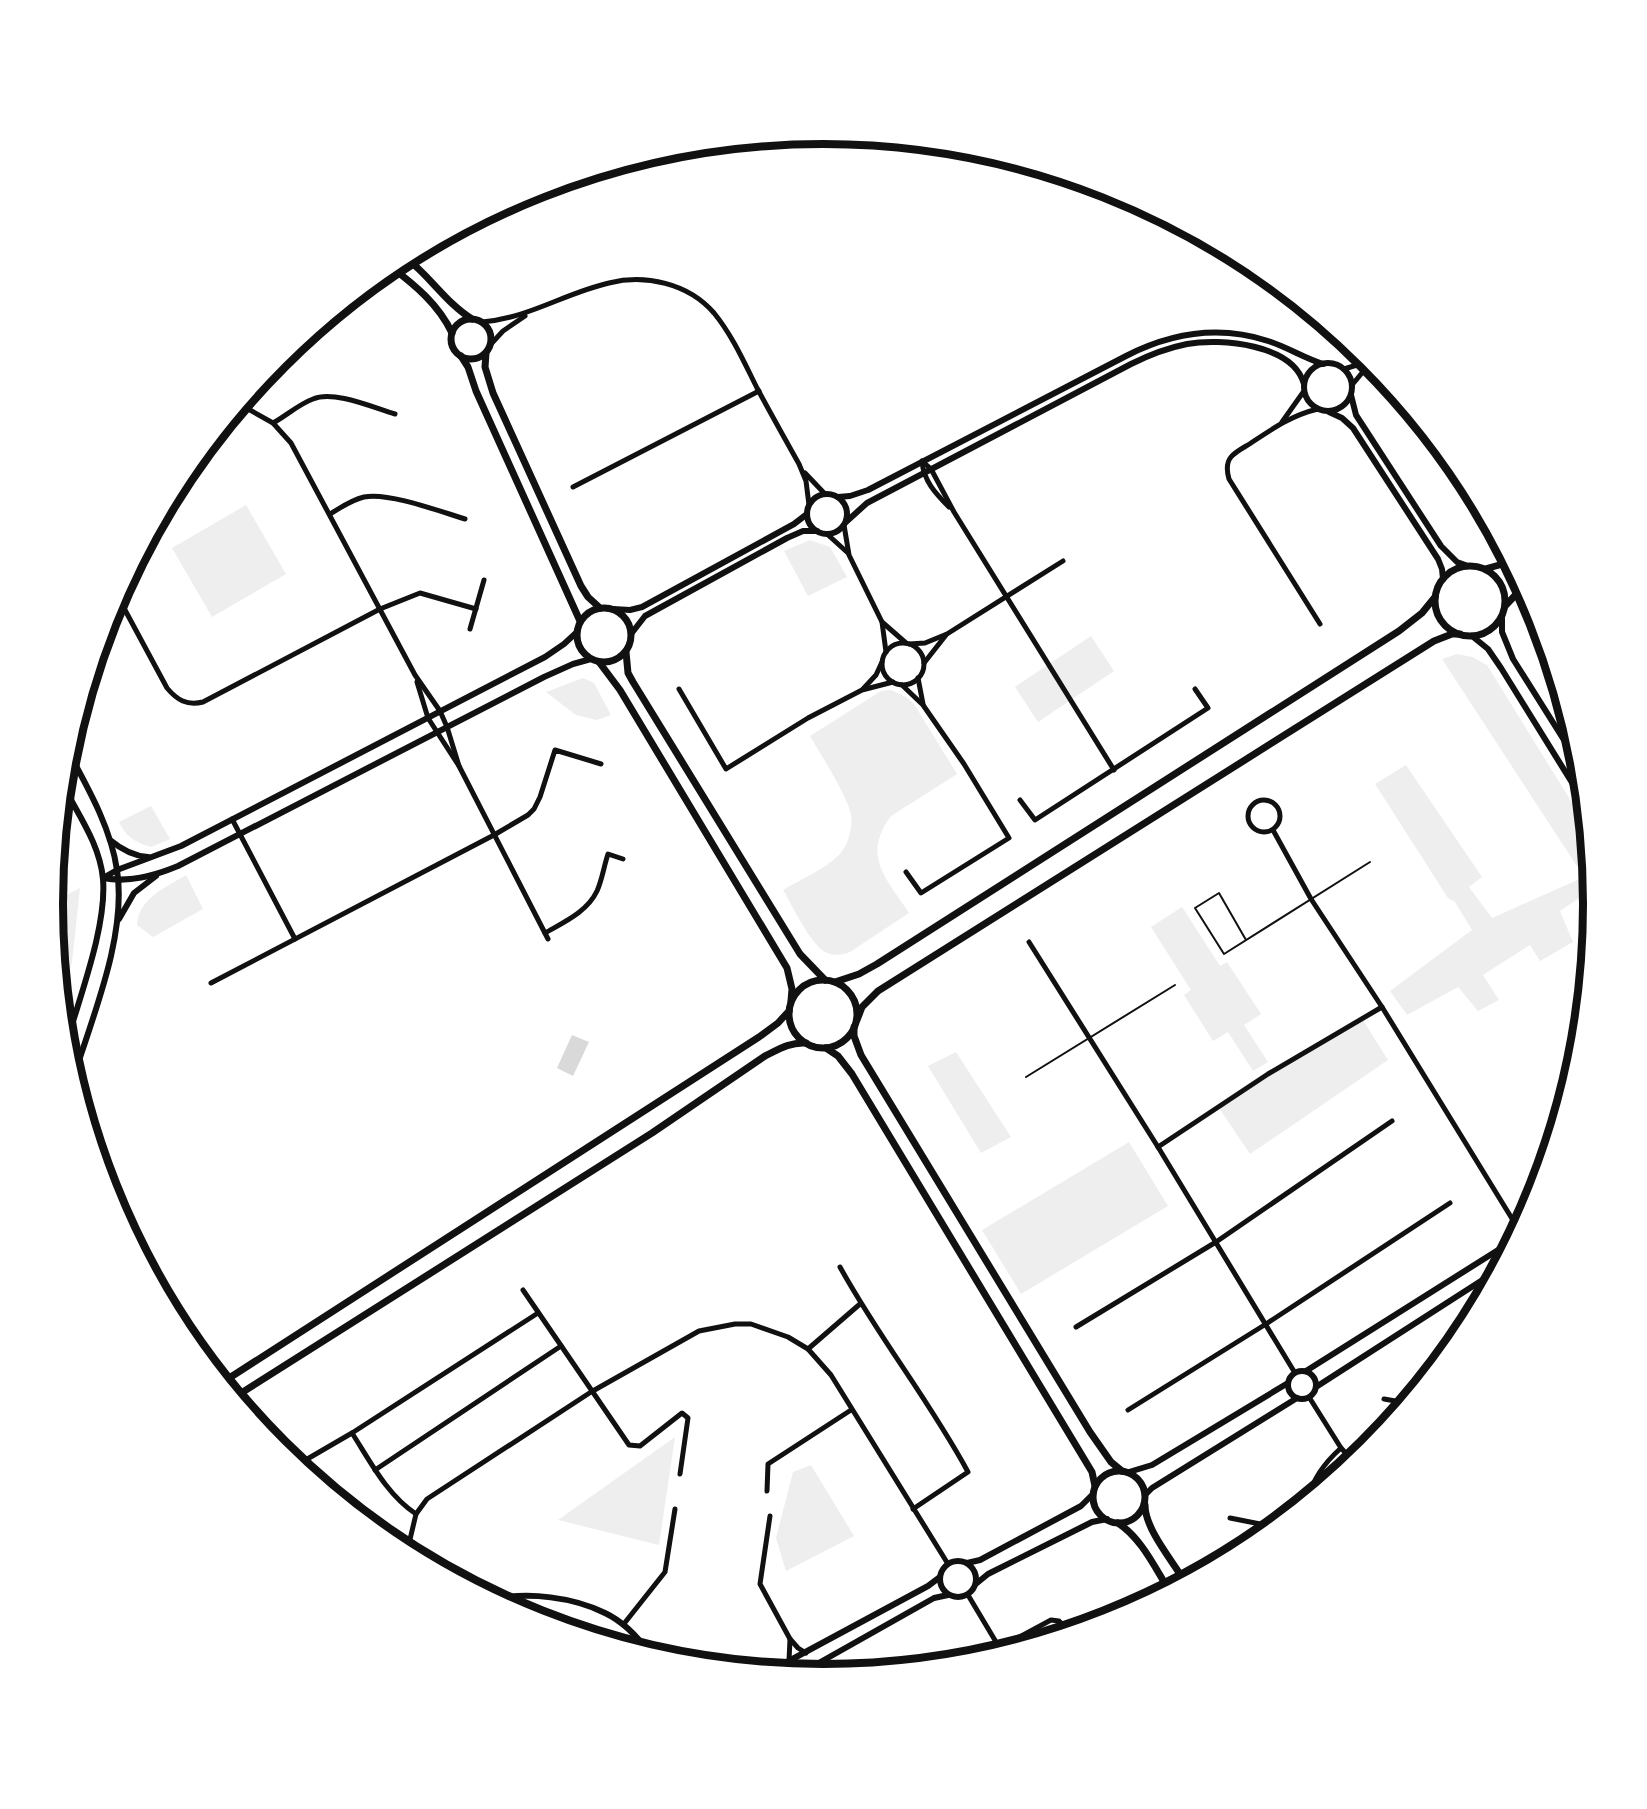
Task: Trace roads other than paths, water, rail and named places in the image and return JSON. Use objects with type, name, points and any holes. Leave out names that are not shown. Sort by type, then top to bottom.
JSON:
[{"type":"main road","points":[[414,264],[455,308],[472,319],[482,322],[490,332],[491,344],[486,353],[485,368],[494,393],[581,586],[588,597],[600,608]]},
{"type":"main road","points":[[399,274],[438,309],[452,333]]},
{"type":"main road","points":[[472,319],[462,321],[452,333],[451,344],[468,367],[476,391],[580,621]]},
{"type":"main road","points":[[461,356],[476,358],[486,353]]},
{"type":"main road","points":[[1485,569],[1504,564]]},
{"type":"main road","points":[[835,982],[859,974],[877,964],[1399,631],[1422,613],[1435,597],[1443,579],[1454,570],[1468,566],[1485,569],[1493,574],[1503,589],[1505,607]]},
{"type":"main road","points":[[826,1048],[843,1041],[855,1024],[862,1006],[878,992],[1434,641],[1452,634],[1472,636],[1490,630],[1517,593]]},
{"type":"main road","points":[[1435,597],[1436,609],[1441,620],[1449,629],[1460,634]]},
{"type":"main road","points":[[626,652],[614,661],[599,662],[591,659],[580,648],[577,632],[580,621],[585,615],[600,608],[613,609],[626,619],[631,634],[626,652],[628,673],[800,954],[825,980]]},
{"type":"main road","points":[[599,662],[620,690],[787,968],[792,989],[789,1011],[793,1029],[806,1043]]},
{"type":"main road","points":[[791,1001],[805,985],[825,980],[835,982],[845,988],[853,997],[857,1008],[854,1036],[861,1055],[1090,1432],[1111,1462],[1140,1481],[1146,1494],[1145,1515],[1181,1576]]},
{"type":"main road","points":[[229,1378],[770,1030],[789,1011]]},
{"type":"main road","points":[[241,1393],[652,1133],[765,1056],[784,1046],[806,1043],[826,1048],[838,1056],[857,1083],[1092,1472],[1096,1509],[1107,1520],[1118,1523],[1126,1529],[1165,1584]]},
{"type":"main road","points":[[1095,1486],[1106,1474],[1126,1471]]},
{"type":"main road","points":[[1118,1523],[1132,1520],[1145,1503]]},
{"type":"street","points":[[482,322],[498,321],[529,313],[607,283],[643,279],[665,283],[685,291],[712,310],[729,334],[799,464],[806,481],[809,524],[817,531]]},
{"type":"street","points":[[491,344],[503,331],[529,313]]},
{"type":"street","points":[[809,505],[817,496],[825,494],[838,497],[850,496],[868,490],[1143,347],[1175,336],[1210,332],[1242,335],[1269,341],[1323,364],[1334,364],[1344,369],[1350,377],[1351,395],[1356,415],[1441,546],[1456,562],[1468,566]]},
{"type":"street","points":[[827,534],[837,532],[855,511],[867,503],[1147,356],[1177,346],[1210,342],[1240,344],[1266,350],[1292,364],[1300,374],[1308,401],[1317,409],[1342,418],[1353,428],[1438,559],[1443,579]]},
{"type":"street","points":[[1278,425],[1294,408],[1310,371],[1323,364]]},
{"type":"street","points":[[1344,369],[1359,365]]},
{"type":"street","points":[[1352,386],[1364,370]]},
{"type":"street","points":[[573,487],[759,391]]},
{"type":"street","points":[[1329,412],[1341,408],[1351,395]]},
{"type":"street","points":[[273,423],[314,398],[326,397],[341,398],[395,414]]},
{"type":"street","points":[[247,409],[273,423],[291,443],[415,675],[440,711],[459,766]]},
{"type":"street","points":[[1317,409],[1300,414],[1278,425],[1231,457],[1227,472],[1229,479],[1320,624]]},
{"type":"street","points":[[922,462],[931,469],[954,512],[1114,770]]},
{"type":"street","points":[[922,462],[923,473],[937,495],[954,512]]},
{"type":"street","points":[[799,464],[812,482],[825,494]]},
{"type":"street","points":[[330,514],[355,500],[375,496],[465,519]]},
{"type":"street","points":[[838,497],[846,508],[845,523],[849,555],[882,622],[886,652],[876,675],[862,690]]},
{"type":"street","points":[[613,609],[630,610],[642,607],[794,524],[807,514]]},
{"type":"street","points":[[631,634],[641,620],[665,605],[803,531],[827,534],[849,555]]},
{"type":"street","points":[[886,652],[895,645],[925,643],[947,634],[1063,561]]},
{"type":"street","points":[[470,629],[484,580]]},
{"type":"street","points":[[124,607],[167,688],[185,703],[195,704],[203,702],[380,609],[420,593],[476,609]]},
{"type":"street","points":[[1502,616],[1502,632],[1513,659],[1566,743]]},
{"type":"street","points":[[882,622],[918,650],[924,664]]},
{"type":"street","points":[[103,878],[117,870],[181,846],[545,657],[577,632]]},
{"type":"street","points":[[902,685],[914,682],[918,678],[924,664],[947,634]]},
{"type":"street","points":[[1472,636],[1488,649],[1501,668],[1574,786]]},
{"type":"street","points":[[117,922],[135,893],[159,874],[544,677],[591,659]]},
{"type":"street","points":[[882,662],[885,674],[893,682],[902,685],[923,705],[964,764],[1009,838],[921,893],[906,872]]},
{"type":"street","points":[[415,675],[428,717],[436,733],[459,766],[546,936],[590,902],[597,890],[608,854],[623,859]]},
{"type":"street","points":[[918,678],[923,705]]},
{"type":"street","points":[[679,689],[726,769],[801,722],[862,690],[893,682]]},
{"type":"street","points":[[1020,800],[1035,820],[1114,770],[1208,708],[1195,689]]},
{"type":"street","points":[[211,983],[494,836],[528,815],[540,797],[555,750],[601,764]]},
{"type":"street","points":[[76,767],[110,840],[118,881],[117,922],[107,969],[79,1059]]},
{"type":"street","points":[[71,799],[91,835],[103,878],[103,897],[96,941],[73,1021]]},
{"type":"street","points":[[1268,801],[1277,807],[1280,822],[1273,830],[1263,832],[1253,828],[1250,824],[1248,813],[1254,804],[1268,801]]},
{"type":"street","points":[[232,819],[295,939]]},
{"type":"street","points":[[1273,830],[1311,899],[1382,1007],[1514,1222]]},
{"type":"street","points":[[110,840],[123,850],[152,858]]},
{"type":"street","points":[[103,878],[118,881],[159,874]]},
{"type":"street","points":[[1029,942],[1158,1147],[1295,1373]]},
{"type":"street","points":[[1158,1147],[1268,1074],[1382,1007]]},
{"type":"street","points":[[1076,1327],[1215,1242],[1392,1121]]},
{"type":"street","points":[[1128,1410],[1266,1324],[1450,1203]]},
{"type":"street","points":[[1126,1471],[1152,1465],[1288,1383],[1295,1373],[1306,1371],[1503,1247]]},
{"type":"street","points":[[840,1267],[860,1304],[924,1396],[968,1472],[913,1509]]},
{"type":"street","points":[[1146,1494],[1296,1398],[1309,1396],[1316,1387],[1486,1278]]},
{"type":"street","points":[[523,1290],[629,1445],[640,1446],[682,1413],[688,1418],[680,1474]]},
{"type":"street","points":[[808,1349],[860,1304]]},
{"type":"street","points":[[305,1460],[352,1433],[537,1313]]},
{"type":"street","points":[[409,1542],[416,1514],[427,1499],[591,1392],[699,1330],[735,1324],[751,1324],[788,1337],[808,1349],[831,1375],[948,1564]]},
{"type":"street","points":[[375,1470],[561,1346]]},
{"type":"street","points":[[1306,1371],[1313,1376],[1316,1387]]},
{"type":"street","points":[[1288,1383],[1290,1392],[1296,1398]]},
{"type":"street","points":[[1309,1396],[1347,1455]]},
{"type":"street","points":[[1384,1399],[1399,1402]]},
{"type":"street","points":[[766,1491],[768,1464],[851,1410]]},
{"type":"street","points":[[352,1433],[375,1470],[400,1502],[416,1514]]},
{"type":"street","points":[[1312,1487],[1326,1462],[1341,1448]]},
{"type":"street","points":[[784,1663],[928,1586],[940,1577],[948,1564],[957,1561],[967,1563],[980,1560],[1081,1506],[1093,1494]]},
{"type":"street","points":[[624,1625],[665,1572],[675,1509]]},
{"type":"street","points":[[770,1516],[760,1584],[790,1639],[806,1653]]},
{"type":"street","points":[[1230,1518],[1263,1525]]},
{"type":"street","points":[[976,1583],[988,1574],[1092,1522],[1107,1520]]},
{"type":"street","points":[[816,1665],[934,1598],[948,1595],[958,1598],[968,1595],[976,1583],[975,1571],[967,1563]]},
{"type":"street","points":[[940,1577],[942,1587],[948,1595]]},
{"type":"street","points":[[507,1596],[516,1594],[561,1599],[605,1612],[624,1625],[641,1642]]},
{"type":"street","points":[[968,1595],[997,1644]]},
{"type":"street","points":[[1019,1639],[1051,1620],[1059,1621],[1064,1626]]},
{"type":"street","points":[[789,1661],[790,1639]]},
{"type":"lane","points":[[1246,940],[1218,893],[1195,908],[1224,954],[1370,862]]},
{"type":"lane","points":[[1026,1077],[1175,985]]}]
